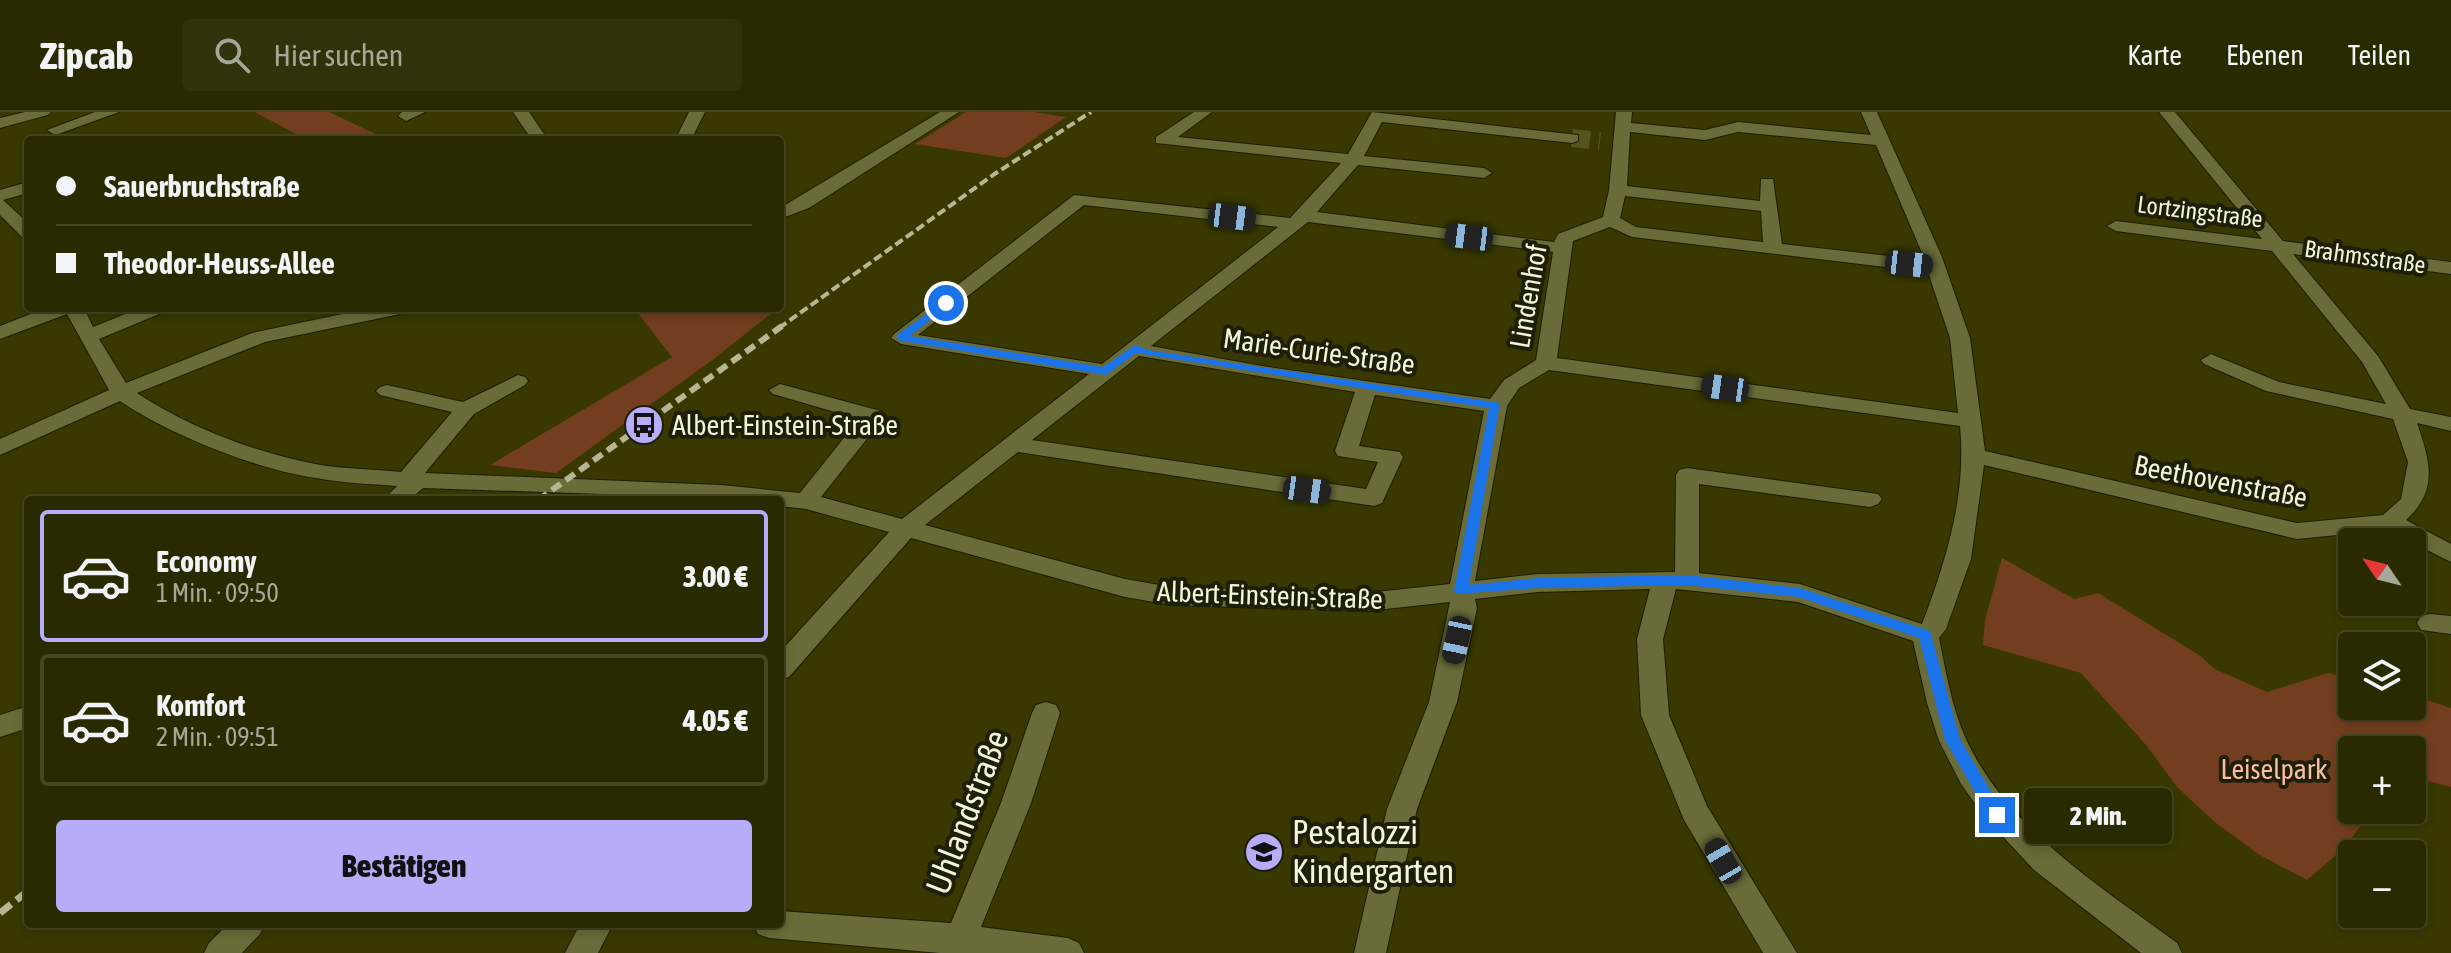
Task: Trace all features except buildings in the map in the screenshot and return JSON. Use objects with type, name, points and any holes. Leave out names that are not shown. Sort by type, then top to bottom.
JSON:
[{"type":"street","points":[[0,123],[49,123],[111,112]]},
{"type":"street","points":[[521,112],[537,136]]},
{"type":"street","points":[[685,136],[697,112]]},
{"type":"street","points":[[1204,112],[1162,140],[1484,173]]},
{"type":"street","points":[[1869,112],[1937,267],[1960,338],[1974,456],[1959,559],[1933,629],[1925,635],[1952,740],[1997,815],[2042,860],[2166,953]]},
{"type":"street","points":[[2166,112],[2280,245],[2371,360],[2403,415],[2419,462],[2412,502],[2390,522],[2451,554]]},
{"type":"street","points":[[784,212],[803,204],[946,113]]},
{"type":"street","points":[[784,665],[905,529],[1300,220],[1353,160],[1378,115],[1572,138]]},
{"type":"street","points":[[1600,141],[1623,128],[1705,135],[1738,119],[1881,141]]},
{"type":"street","points":[[49,123],[66,136]]},
{"type":"street","points":[[1623,128],[1618,190],[1611,220],[1632,232],[1937,267]]},
{"type":"street","points":[[1767,183],[1773,249]]},
{"type":"street","points":[[0,196],[24,188]]},
{"type":"street","points":[[1618,190],[1770,207]]},
{"type":"street","points":[[1106,371],[901,338],[1080,199],[1562,248]]},
{"type":"street","points":[[0,205],[7,221]]},
{"type":"street","name":"Lindenhof","points":[[1496,406],[1511,384],[1546,363],[1564,238],[1611,220]]},
{"type":"street","name":"Lortzingstraße","points":[[2116,226],[2280,245]]},
{"type":"street","name":"Brahmsstraße","points":[[2280,245],[2451,268]]},
{"type":"street","points":[[0,333],[54,312]]},
{"type":"street","name":"Albert-Einstein-Straße","points":[[76,312],[87,337],[121,392],[149,411],[230,447],[314,471],[406,487],[753,496]]},
{"type":"street","points":[[87,337],[147,312]]},
{"type":"street","points":[[0,448],[121,392],[259,337],[381,312]]},
{"type":"street","name":"Marie-Curie-Straße","points":[[1135,349],[1496,406]]},
{"type":"street","points":[[2211,360],[2273,387],[2451,424]]},
{"type":"street","points":[[1546,363],[1968,421]]},
{"type":"street","points":[[406,487],[466,409],[518,381]]},
{"type":"street","points":[[1011,444],[1374,498],[1392,457],[1346,451],[1367,386]]},
{"type":"street","points":[[780,390],[873,416],[806,501]]},
{"type":"street","points":[[387,391],[466,409]]},
{"type":"street","points":[[1370,953],[1402,809],[1443,702],[1464,608],[1461,591],[1496,406]]},
{"type":"street","name":"Beethovenstraße","points":[[1974,456],[2297,531],[2390,522]]},
{"type":"street","points":[[1781,953],[1694,811],[1655,715],[1650,639],[1676,581],[1687,475],[1870,499]]},
{"type":"street","name":"Albert-Einstein-Straße","points":[[784,499],[806,501],[1125,588],[1171,596],[1367,602],[1538,583],[1676,581],[1800,593],[1925,635]]},
{"type":"street","name":"Uhlandstraße","points":[[956,946],[1016,803],[1046,713]]},
{"type":"street","points":[[0,726],[24,718]]},
{"type":"street","name":"Uhlandstraße","points":[[784,926],[956,946],[1068,953]]},
{"type":"street","points":[[220,953],[245,928]]},
{"type":"street","points":[[581,953],[595,928]]},
{"type":"green space","points":[[255,112],[329,112],[380,136],[300,136]]},
{"type":"green space","points":[[966,112],[1034,112],[1066,117],[1006,158],[915,144]]},
{"type":"green space","points":[[637,312],[773,312],[715,358],[556,473],[490,465],[672,357]]},
{"type":"green space","name":"Leiselpark","points":[[2002,558],[2074,599],[2098,593],[2199,655],[2215,669],[2267,692],[2328,673],[2338,675],[2338,720],[2426,720],[2426,700],[2451,708],[2451,787],[2426,781],[2426,736],[2338,736],[2338,824],[2362,824],[2350,840],[2338,840],[2338,853],[2307,880],[2258,854],[2216,823],[2177,787],[2146,745],[2081,673],[1983,645],[1985,620]]},
{"type":"tunnel","points":[[1572,138],[1600,141]]},
{"type":"railway","points":[[779,328],[996,173],[1091,112]]},
{"type":"railway","points":[[544,496],[782,326]]},
{"type":"railway","points":[[0,913],[24,894]]},
{"type":"place","name":"Albert-Einstein-Straße","points":[[644,425]]},
{"type":"place","name":"Pestalozzi Kindergarten","points":[[1264,852]]},
{"type":"route","points":[[946,303],[901,338],[1106,371],[1135,349],[1262,372],[1496,406],[1461,591],[1538,583],[1687,580],[1800,593],[1925,635],[1952,740],[1997,815]]}]
